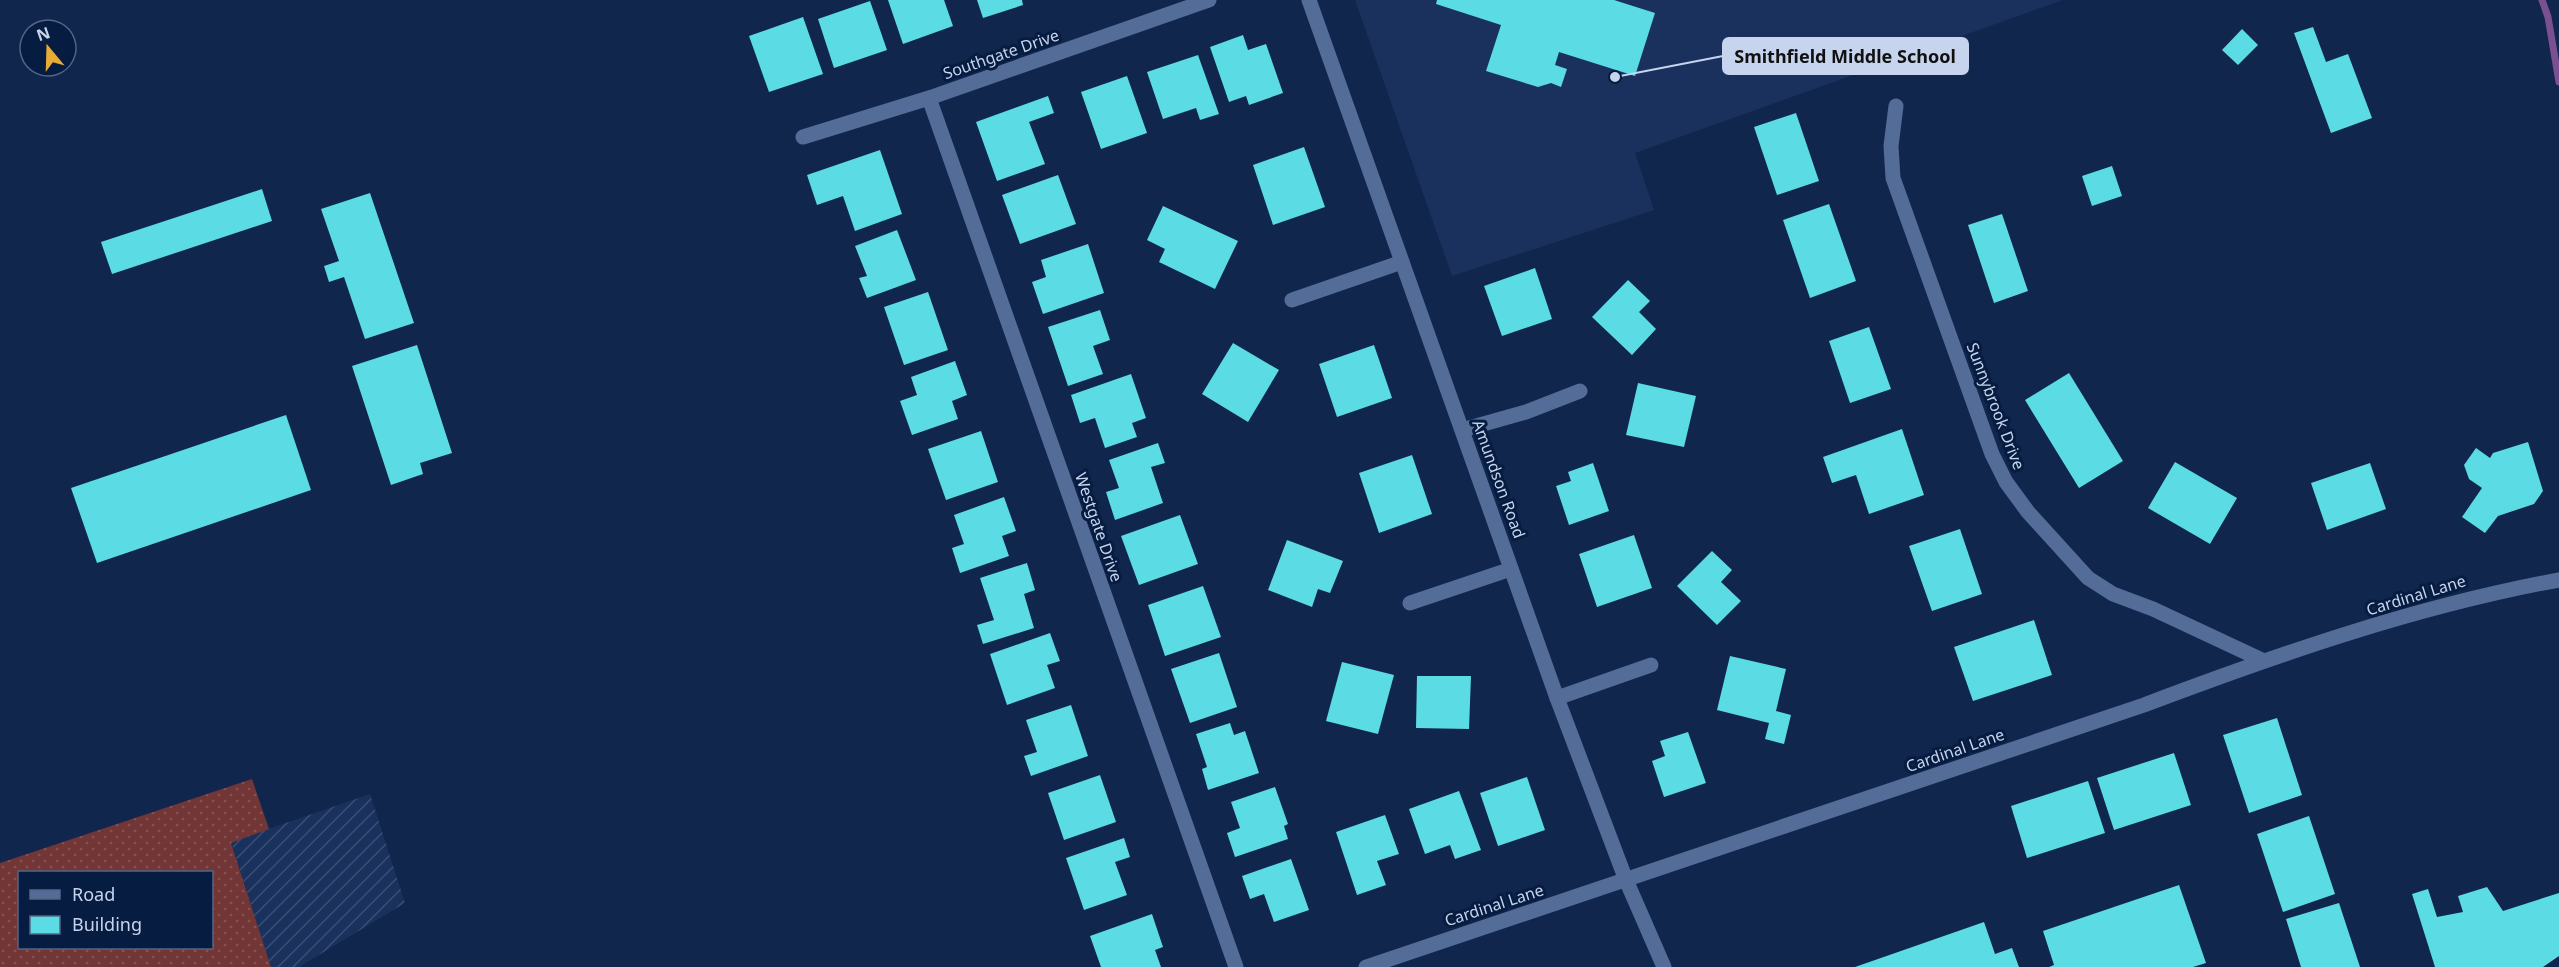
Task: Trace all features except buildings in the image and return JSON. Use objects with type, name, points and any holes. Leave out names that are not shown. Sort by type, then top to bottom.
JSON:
[{"type":"street","name":"Southgate Drive","points":[[803,138],[929,98],[1209,0]]},
{"type":"street","name":"Amundson Road","points":[[1310,0],[1557,698],[1626,880],[1664,967]]},
{"type":"street","name":"Westgate Drive","points":[[929,98],[1236,967]]},
{"type":"street","name":"Sunnybrook Drive","points":[[1896,106],[1891,146],[1893,178],[1992,454],[2006,482],[2028,512],[2088,578],[2113,594],[2153,609],[2262,660]]},
{"type":"street","points":[[1292,300],[1402,261]]},
{"type":"street","points":[[1462,430],[1526,412],[1580,391]]},
{"type":"street","points":[[1410,603],[1511,569]]},
{"type":"street","name":"Cardinal Lane","points":[[1366,967],[2144,705],[2262,660],[2468,598],[2559,580]]},
{"type":"street","points":[[1557,698],[1652,665]]},
{"type":"shaded area","points":[[1355,0],[2063,0],[1635,153],[1654,210],[1452,276]]},
{"type":"shaded area","points":[[252,779],[269,829],[231,843],[271,967],[0,967],[0,863]]},
{"type":"shaded area","points":[[370,794],[405,903],[299,967],[271,967],[231,842]]},
{"type":"waterway","points":[[2542,0],[2548,17],[2559,82]]},
{"type":"place","name":"Smithfield Middle School","points":[[1615,77]]}]
